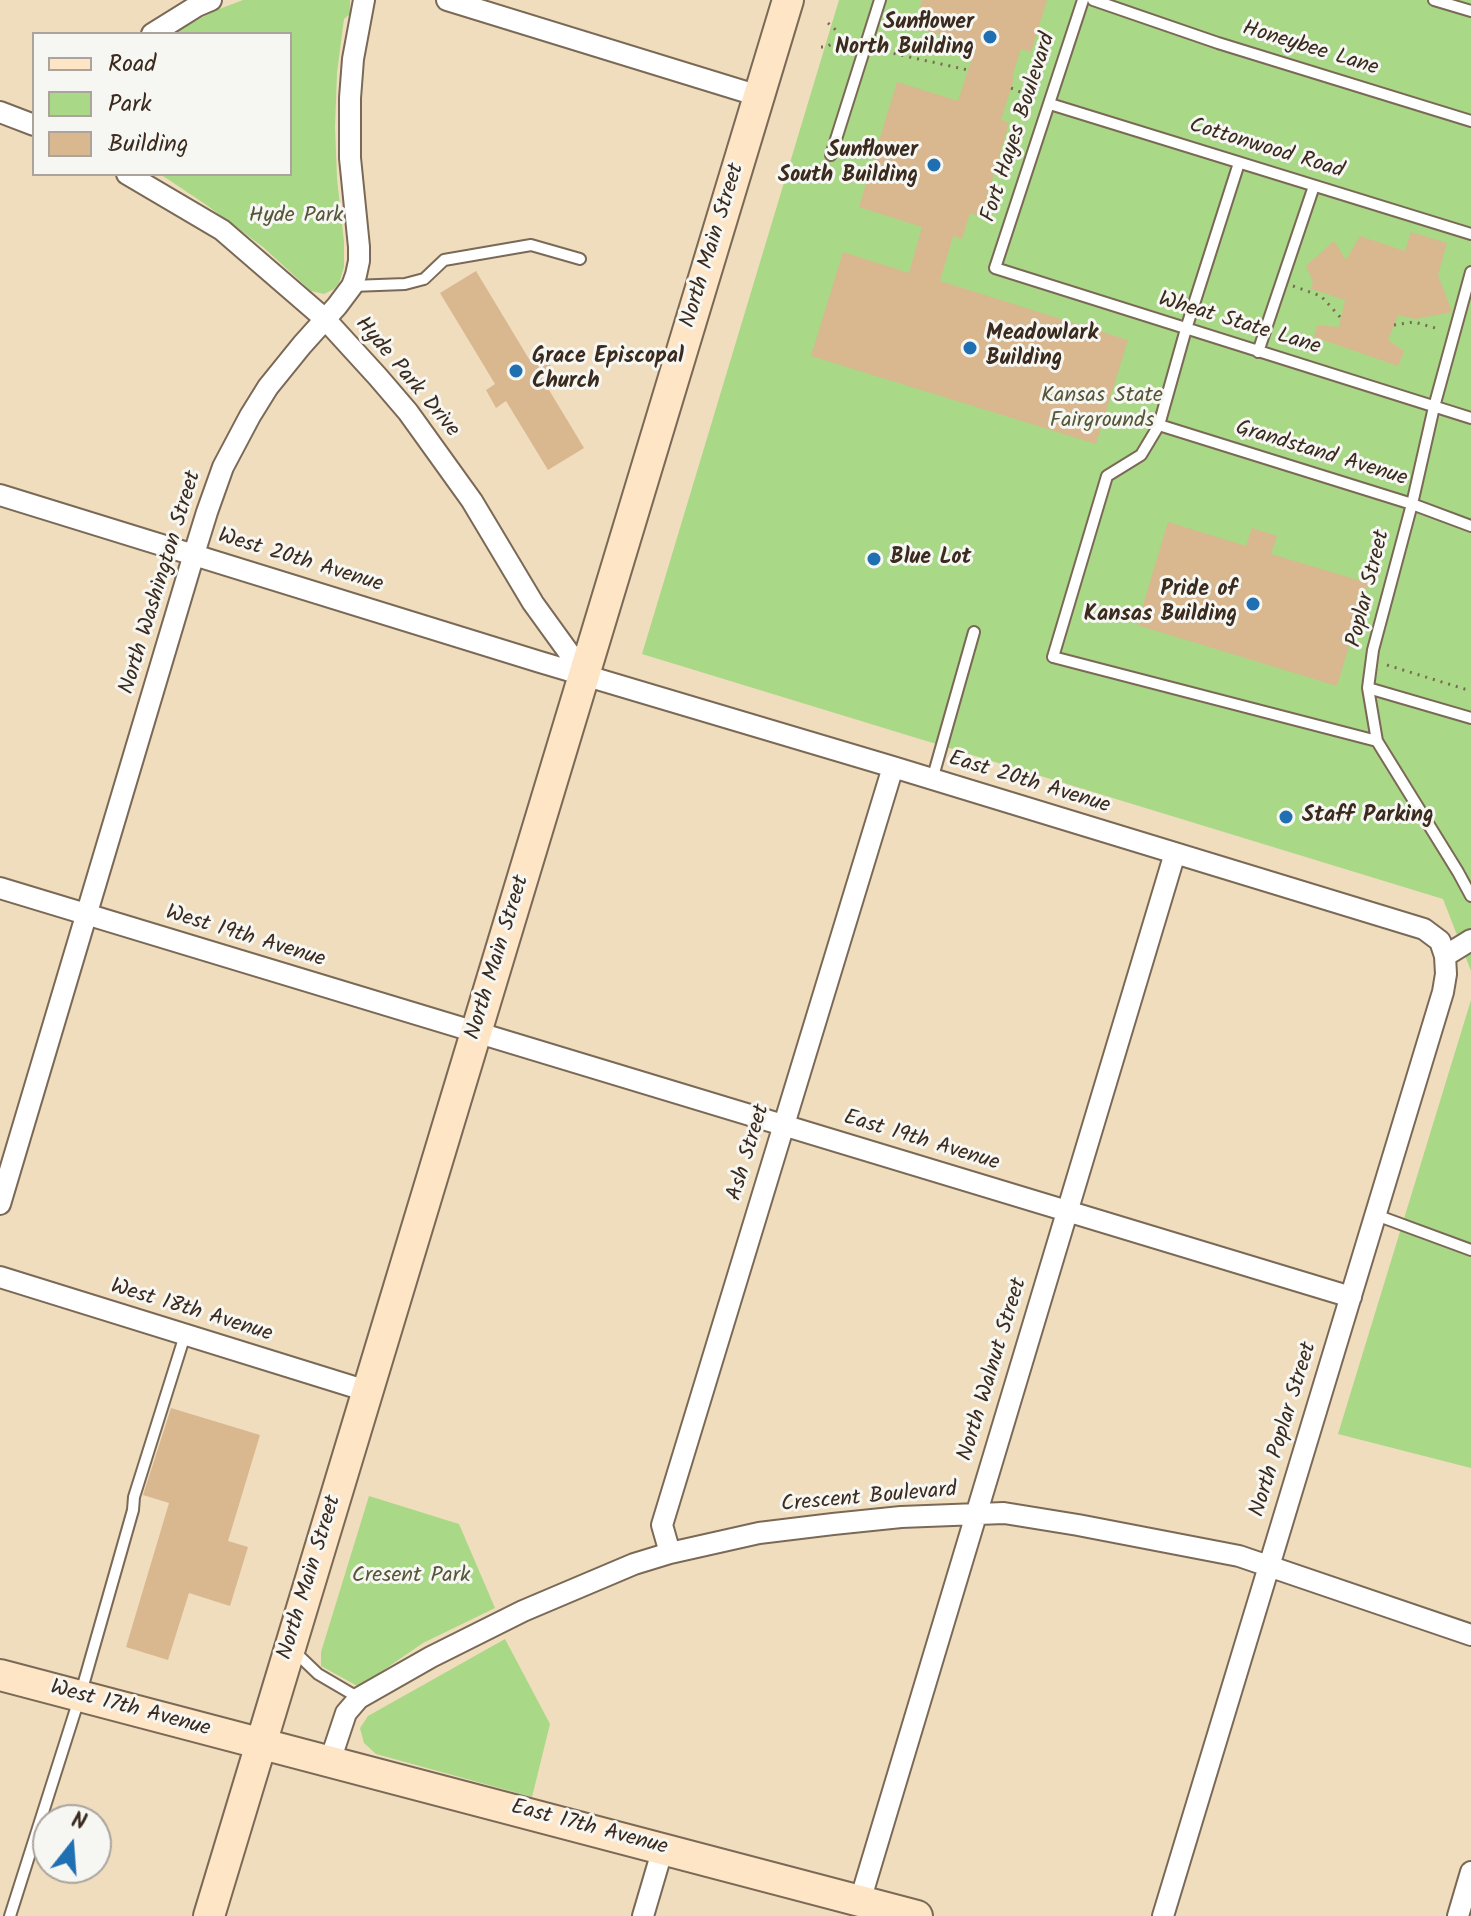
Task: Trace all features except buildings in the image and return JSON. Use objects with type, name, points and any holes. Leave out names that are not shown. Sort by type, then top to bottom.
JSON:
[{"type":"main road","name":"North Main Street","points":[[209,1916],[788,0]]},
{"type":"main road","name":"West 17th Avenue","points":[[0,1675],[261,1743]]},
{"type":"main road","name":"East 17th Avenue","points":[[261,1743],[917,1916]]},
{"type":"street","points":[[155,32],[211,0]]},
{"type":"street","points":[[352,286],[359,261],[350,158],[350,98],[353,59],[364,0]]},
{"type":"street","points":[[447,0],[759,96]]},
{"type":"street","points":[[0,112],[32,124]]},
{"type":"street","name":"Hyde Park Drive","points":[[130,176],[222,230],[325,319],[408,412],[433,445],[472,501],[533,603],[585,675]]},
{"type":"street","name":"North Washington Street","points":[[0,1204],[194,554],[223,467],[250,416],[275,379],[352,286]]},
{"type":"street","name":"West 20th Avenue","points":[[0,495],[585,675]]},
{"type":"street","name":"East 20th Avenue","points":[[585,675],[1424,929],[1440,941],[1445,956]]},
{"type":"street","name":"Ash Street","points":[[670,1553],[662,1525],[893,767]]},
{"type":"street","name":"North Walnut Street","points":[[860,1901],[1175,853]]},
{"type":"street","name":"West 19th Avenue","points":[[0,888],[477,1033]]},
{"type":"street","points":[[1445,956],[1471,940]]},
{"type":"street","name":"North Poplar Street","points":[[1163,1916],[1443,992],[1445,956]]},
{"type":"street","name":"East 19th Avenue","points":[[477,1033],[1351,1297]]},
{"type":"street","name":"West 18th Avenue","points":[[0,1277],[367,1391]]},
{"type":"street","name":"Crescent Boulevard","points":[[330,1761],[346,1713],[359,1698],[431,1657],[523,1611],[634,1564],[773,1531],[901,1517],[1004,1513],[1239,1556],[1471,1635]]},
{"type":"street","points":[[643,1916],[663,1848]]},
{"type":"street","points":[[1458,1916],[1471,1872]]},
{"type":"lane","points":[[831,155],[880,0]]},
{"type":"lane","name":"Fort Hayes Boulevard","points":[[995,268],[1083,0]]},
{"type":"lane","name":"Honeybee Lane","points":[[1093,0],[1218,43],[1471,121]]},
{"type":"lane","points":[[1434,0],[1471,11]]},
{"type":"lane","name":"Cottonwood Road","points":[[1050,104],[1471,234]]},
{"type":"lane","points":[[1239,163],[1159,425],[1141,455],[1107,476],[1053,657],[1377,741]]},
{"type":"lane","points":[[1258,352],[1314,186]]},
{"type":"lane","points":[[352,286],[405,284],[424,279],[444,260],[531,245],[580,259]]},
{"type":"lane","name":"Wheat State Lane","points":[[995,268],[1471,418]]},
{"type":"lane","name":"Poplar Street","points":[[1471,272],[1434,407],[1372,660],[1368,688],[1377,741],[1471,896]]},
{"type":"lane","name":"Grandstand Avenue","points":[[1159,425],[1412,504],[1471,526]]},
{"type":"lane","points":[[932,780],[974,632]]},
{"type":"lane","points":[[1368,688],[1471,718]]},
{"type":"lane","points":[[1376,1215],[1471,1250]]},
{"type":"lane","points":[[10,1916],[80,1696],[133,1510],[134,1497],[185,1335]]},
{"type":"lane","points":[[290,1647],[318,1674],[359,1698]]},
{"type":"path","points":[[821,47],[841,39],[828,23]]},
{"type":"path","points":[[865,47],[968,70]]},
{"type":"path","points":[[1011,88],[1050,104]]},
{"type":"path","points":[[1282,282],[1321,296],[1341,318]]},
{"type":"path","points":[[1394,325],[1414,322],[1454,333]]},
{"type":"path","points":[[1372,660],[1471,691]]},
{"type":"green space","name":"Hyde Park","points":[[243,0],[350,0],[350,14],[344,19],[337,73],[335,127],[344,267],[339,283],[324,294],[311,291],[263,247],[163,176],[292,176],[292,32],[176,32],[214,11]]},
{"type":"green space","name":"Kansas State Fairgrounds","points":[[839,0],[1471,0],[1471,971],[1443,899],[642,654]]},
{"type":"green space","points":[[1471,1000],[1471,1468],[1338,1434]]},
{"type":"green space","name":"Cresent Park","points":[[369,1496],[459,1524],[495,1608],[423,1643],[361,1688],[321,1666],[321,1652]]},
{"type":"green space","name":"Cresent Park","points":[[505,1639],[550,1724],[532,1797],[376,1754],[364,1743],[360,1728],[368,1716]]},
{"type":"place","name":"Sunflower North Building","points":[[990,37]]},
{"type":"place","name":"Sunflower South Building","points":[[934,165]]},
{"type":"place","name":"Meadowlark Building","points":[[970,348]]},
{"type":"place","name":"Grace Episcopal Church","points":[[516,371]]},
{"type":"place","name":"Blue Lot","points":[[874,559]]},
{"type":"place","name":"Pride of Kansas Building","points":[[1253,604]]},
{"type":"place","name":"Staff Parking","points":[[1286,817]]}]
